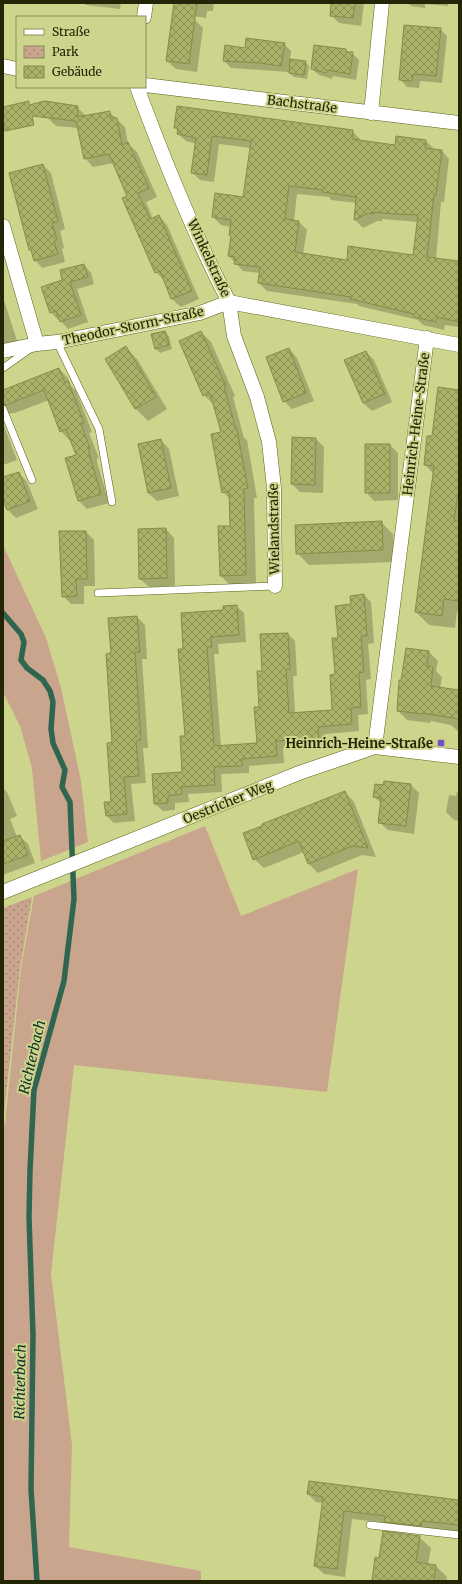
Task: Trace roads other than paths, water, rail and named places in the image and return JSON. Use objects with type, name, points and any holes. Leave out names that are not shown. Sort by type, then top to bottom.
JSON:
[{"type":"street","points":[[144,16],[146,3]]},
{"type":"street","points":[[371,113],[382,3]]},
{"type":"street","points":[[3,66],[16,69]]},
{"type":"street","name":"Bachstraße","points":[[146,85],[371,113],[459,120]]},
{"type":"street","name":"Winkelstraße","points":[[137,88],[164,157],[211,268],[229,302],[459,345]]},
{"type":"street","points":[[3,226],[36,344]]},
{"type":"street","name":"Theodor-Storm-Straße","points":[[3,351],[36,344],[57,342],[200,313],[229,302]]},
{"type":"street","name":"Wielandstraße","points":[[229,302],[234,336],[257,397],[268,442],[274,488],[275,586]]},
{"type":"street","name":"Heinrich-Heine-Straße","points":[[375,747],[427,338]]},
{"type":"street","name":"Oestricher Weg","points":[[3,892],[299,773],[375,747],[459,757]]},
{"type":"lane","points":[[57,342],[99,429],[112,502]]},
{"type":"lane","points":[[3,368],[36,344]]},
{"type":"lane","points":[[3,409],[32,480]]},
{"type":"lane","name":"Wielandstraße","points":[[98,593],[275,586]]},
{"type":"lane","points":[[370,1525],[459,1535]]},
{"type":"waterway","name":"Richterbach","points":[[3,613],[21,634],[24,642],[21,660],[27,668],[43,680],[50,691],[53,702],[51,729],[53,743],[65,770],[62,787],[70,802],[74,899],[64,981],[34,1090],[29,1217],[33,1335],[31,1489],[37,1581]]},
{"type":"place","name":"Heinrich-Heine-Straße","points":[[441,743]]}]
